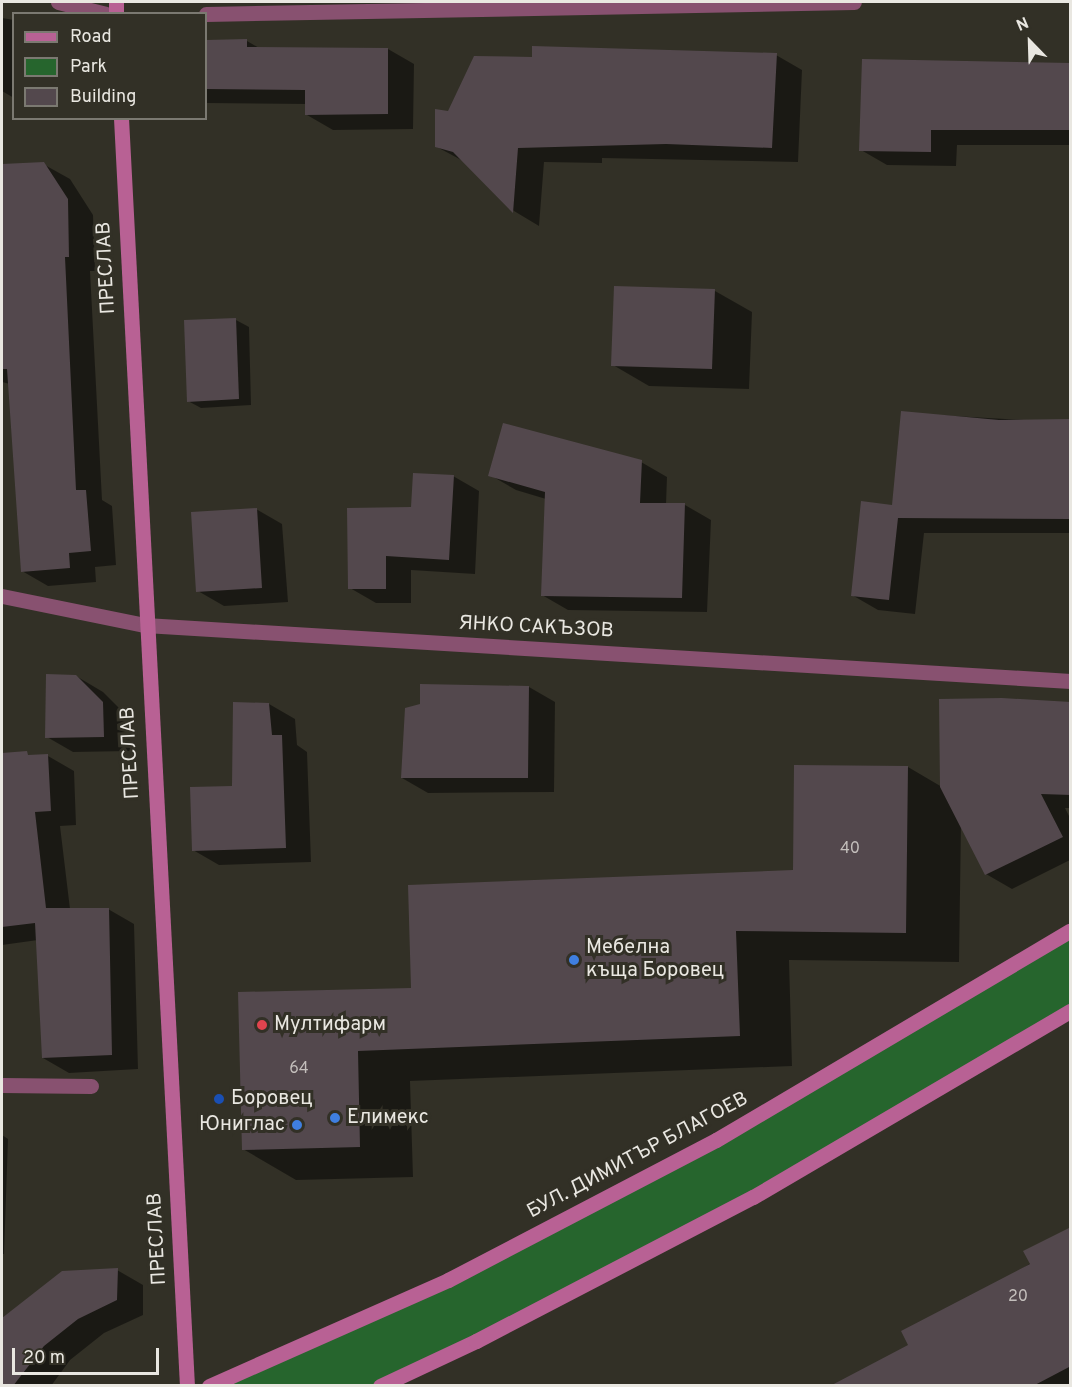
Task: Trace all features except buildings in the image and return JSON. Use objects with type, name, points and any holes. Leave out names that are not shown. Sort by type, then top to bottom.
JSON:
[{"type":"main road","name":"ПРЕСЛАВ","points":[[121,120],[145,625],[187,1386]]},
{"type":"main road","name":"БУЛ. ДИМИТЪР БЛАГОЕВ","points":[[208,1386],[448,1281],[716,1140],[1071,931]]},
{"type":"main road","points":[[380,1386],[476,1341],[753,1197],[1071,1011]]},
{"type":"street","points":[[58,2],[98,12]]},
{"type":"street","points":[[207,14],[854,2]]},
{"type":"street","name":"ЯНКО САКЪЗОВ","points":[[2,596],[145,625],[1071,681]]},
{"type":"street","points":[[2,1085],[91,1086]]},
{"type":"green space","points":[[1070,931],[1070,1011],[753,1197],[380,1385],[209,1386],[448,1280],[716,1140]]},
{"type":"place","name":"Мебелна къща Боровец","points":[[574,960]]},
{"type":"place","name":"Мултифарм","points":[[262,1025]]},
{"type":"place","name":"Боровец","points":[[219,1099]]},
{"type":"place","name":"Елимекс","points":[[335,1118]]},
{"type":"place","name":"Юниглас","points":[[297,1125]]}]
